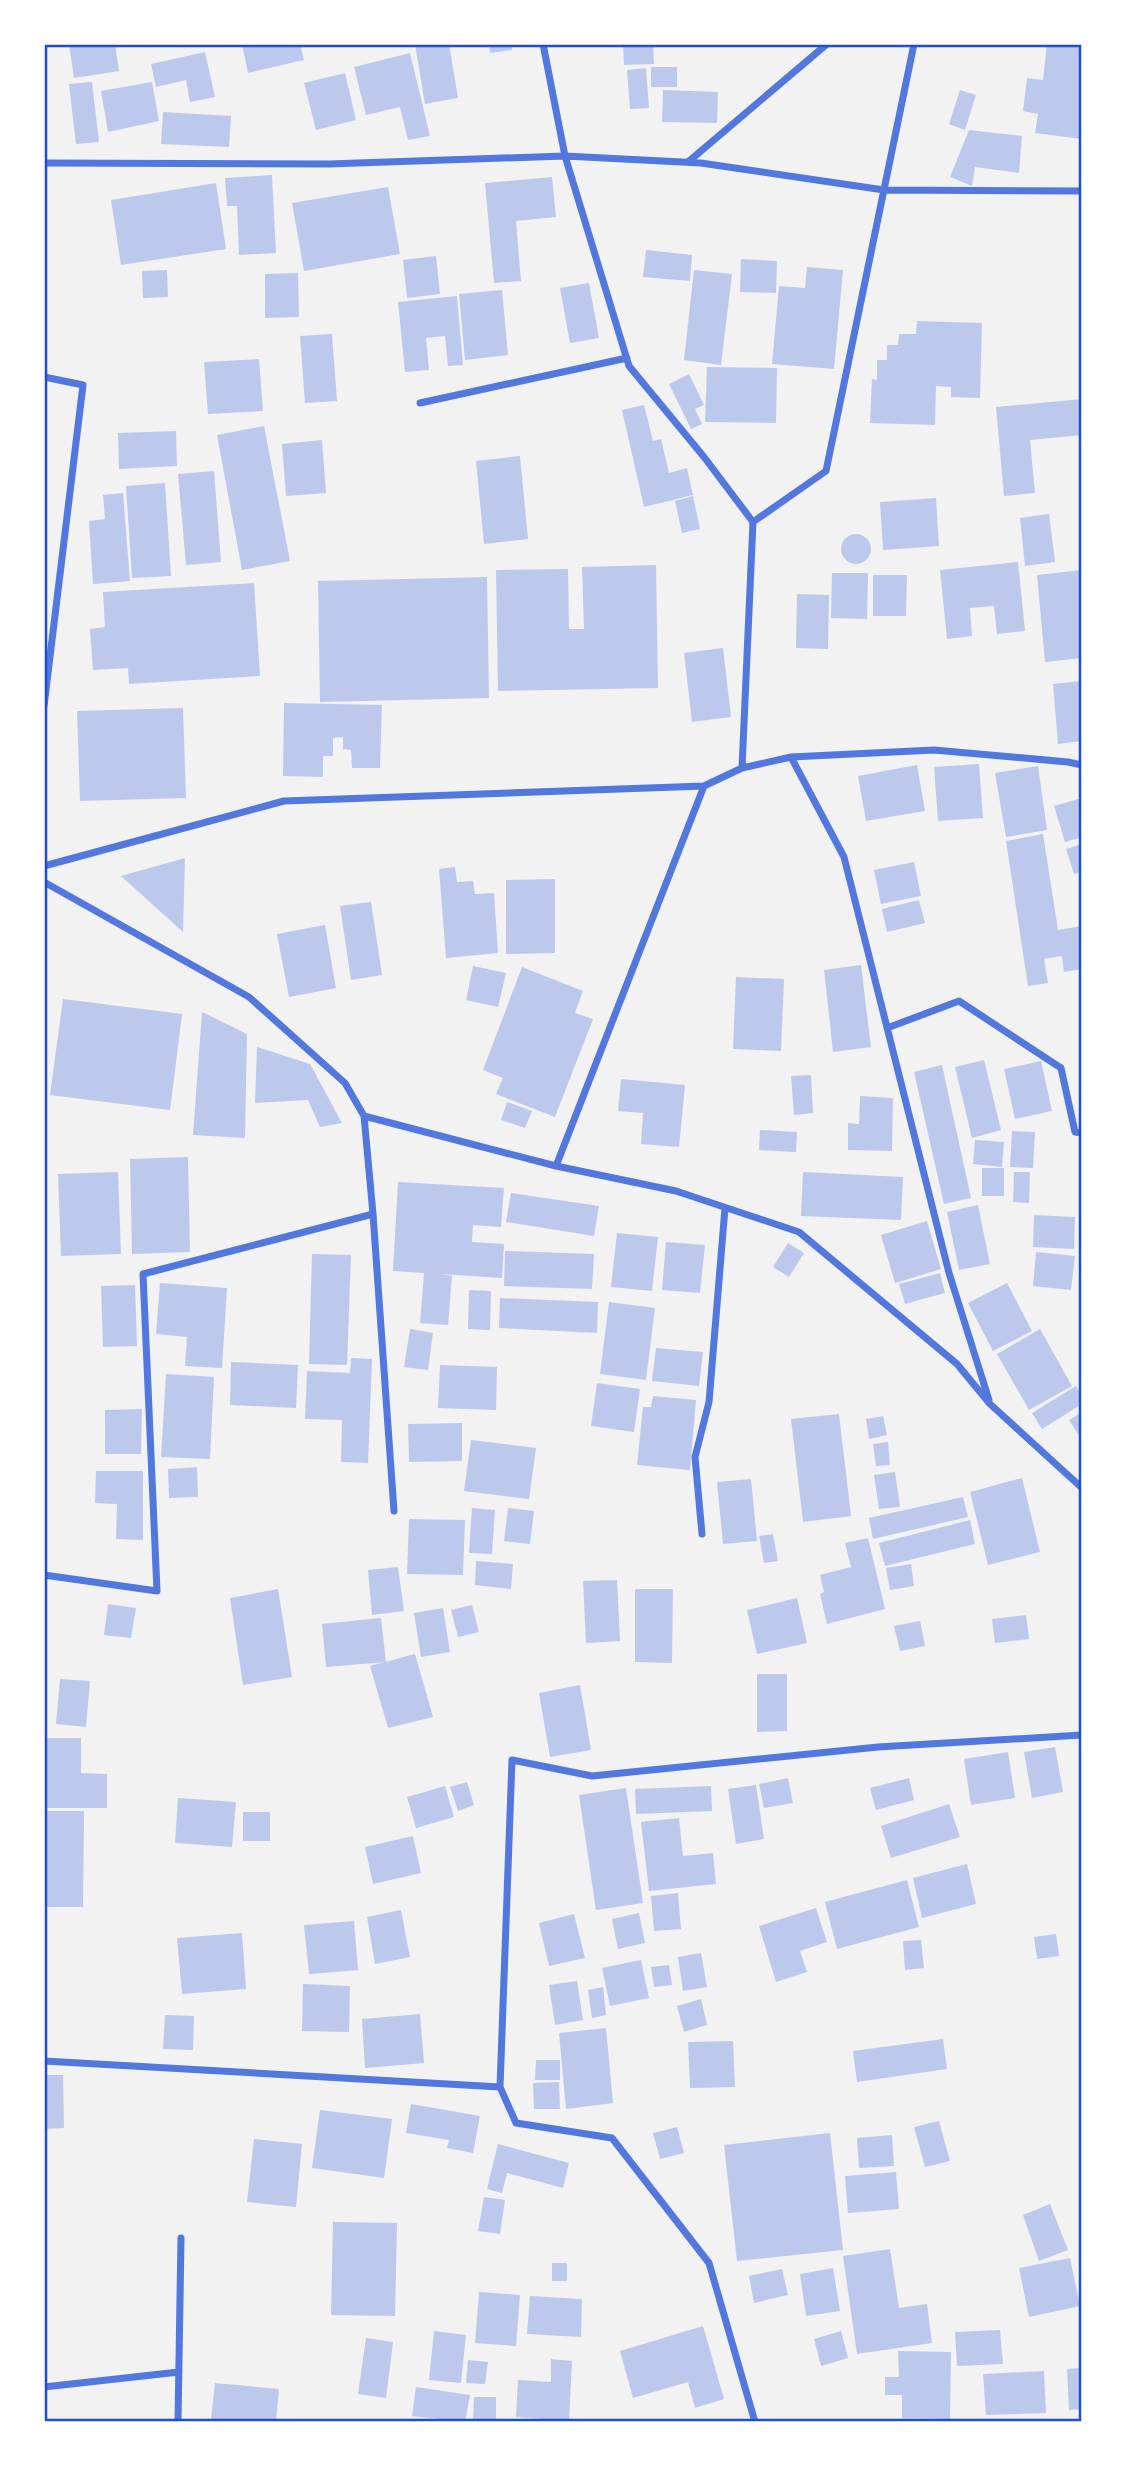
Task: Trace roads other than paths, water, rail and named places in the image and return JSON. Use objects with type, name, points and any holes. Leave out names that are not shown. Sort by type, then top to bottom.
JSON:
[{"type":"street","points":[[543,44],[565,156],[629,366],[704,457],[753,523],[742,768]]},
{"type":"street","points":[[688,162],[828,44]]},
{"type":"street","points":[[753,523],[827,471],[914,44]]},
{"type":"street","points":[[44,163],[329,164],[565,156],[688,162],[884,190],[1082,191]]},
{"type":"street","points":[[420,403],[627,358]]},
{"type":"street","points":[[44,377],[83,385],[44,706]]},
{"type":"street","points":[[44,866],[284,801],[704,786],[742,768],[791,757],[934,750],[1082,765]]},
{"type":"street","points":[[791,757],[844,857],[949,1273],[990,1404]]},
{"type":"street","points":[[556,1166],[704,786]]},
{"type":"street","points":[[44,882],[249,998],[345,1083],[364,1116],[394,1511]]},
{"type":"street","points":[[887,1028],[959,1001],[1062,1068],[1075,1132],[1082,1133]]},
{"type":"street","points":[[364,1116],[556,1166],[676,1191],[799,1232],[957,1364],[990,1404],[1082,1488]]},
{"type":"street","points":[[702,1534],[695,1457],[709,1402],[725,1208]]},
{"type":"street","points":[[44,1575],[158,1591],[143,1274],[373,1214]]},
{"type":"street","points":[[755,2422],[709,2263],[612,2138],[516,2123],[500,2087],[512,1760],[593,1776],[878,1747],[1082,1735]]},
{"type":"street","points":[[44,2061],[500,2087]]},
{"type":"street","points":[[178,2422],[181,2238]]},
{"type":"street","points":[[44,2387],[179,2372]]}]
